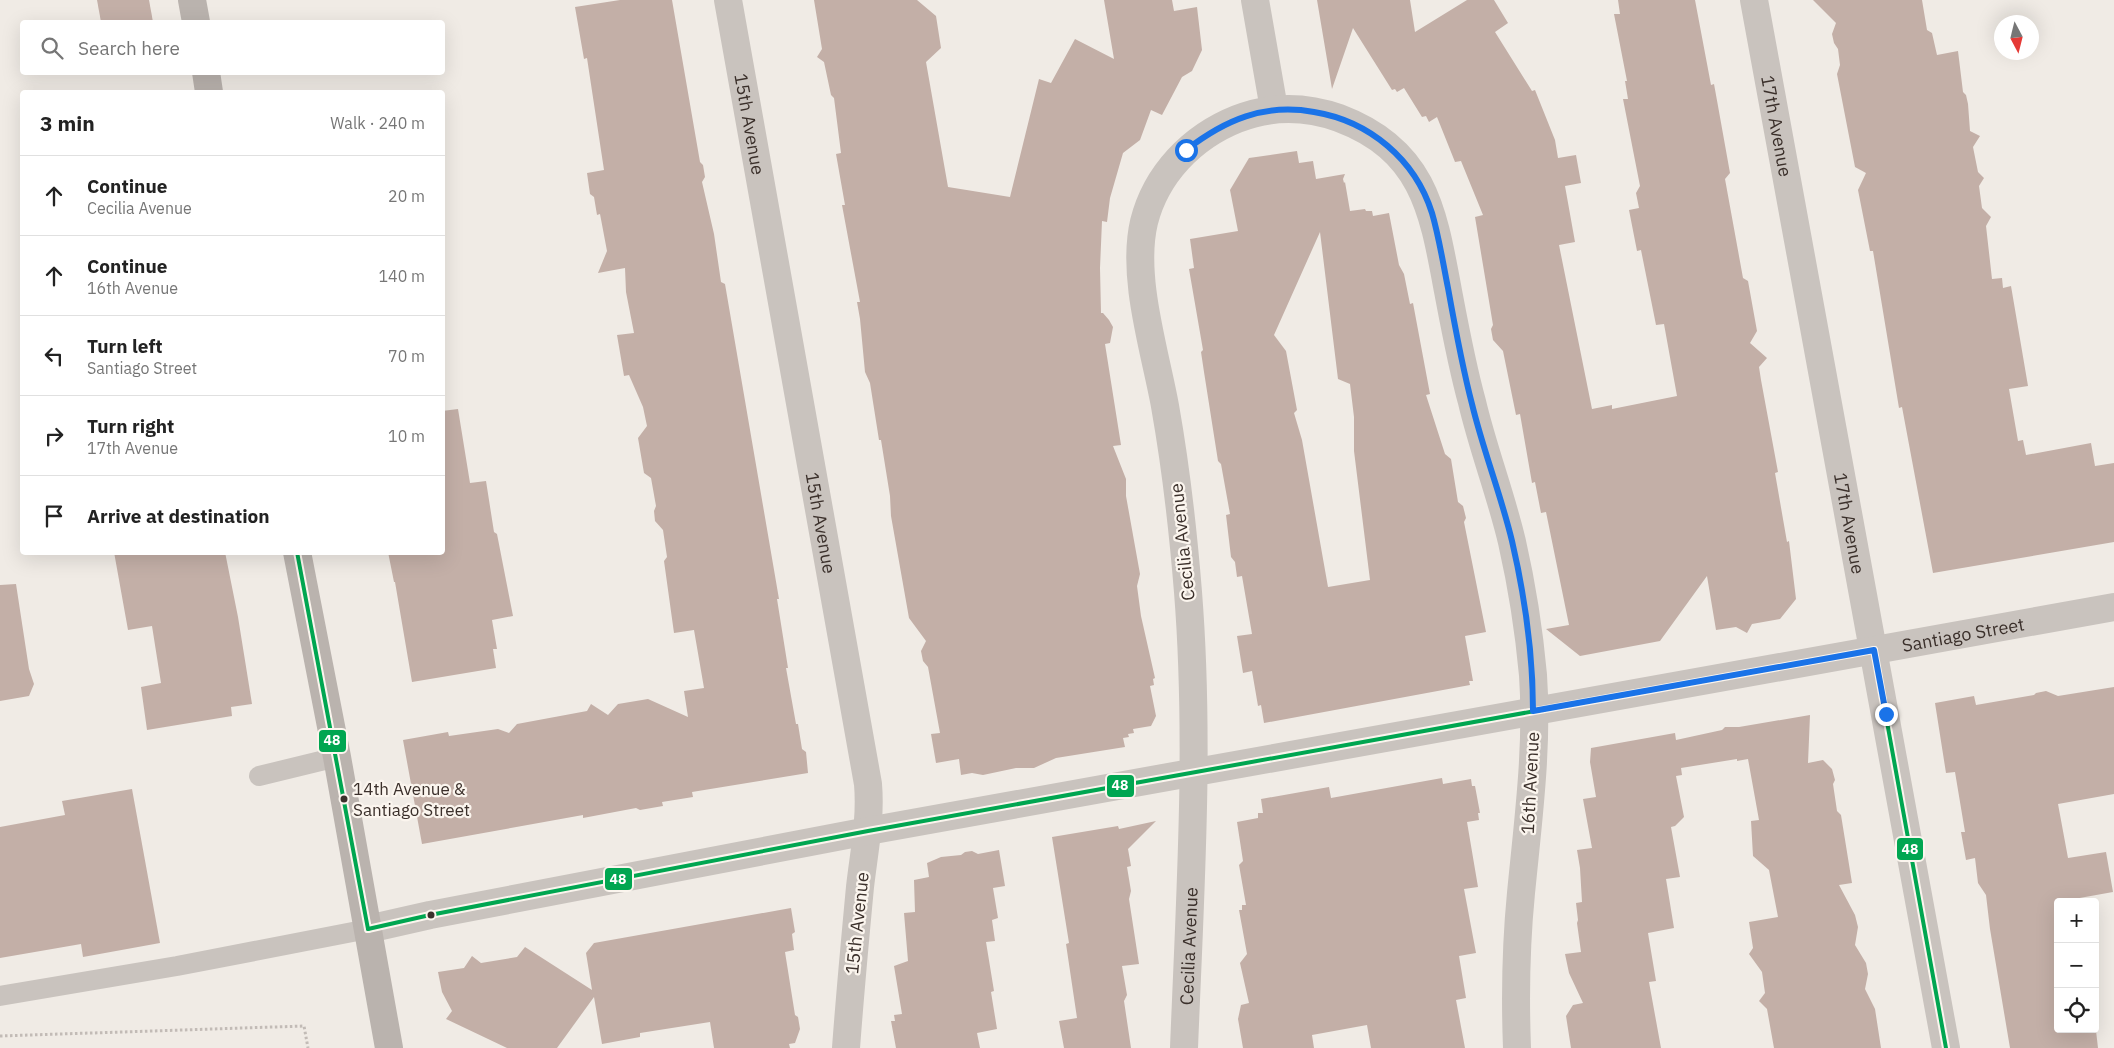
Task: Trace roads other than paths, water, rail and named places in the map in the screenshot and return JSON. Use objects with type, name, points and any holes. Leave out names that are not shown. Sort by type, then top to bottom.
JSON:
[{"type":"street","points":[[192,0],[196,20]]},
{"type":"street","name":"15th Avenue","points":[[728,0],[868,784],[870,807],[856,929],[846,1048]]},
{"type":"street","points":[[1255,0],[1274,109]]},
{"type":"street","name":"17th Avenue","points":[[1754,0],[1946,1048]]},
{"type":"street","points":[[206,75],[209,90]]},
{"type":"street","name":"16th Avenue","points":[[1274,109],[1299,109],[1327,114],[1355,124],[1380,138],[1402,158],[1420,184],[1431,211],[1439,239],[1472,405],[1512,540],[1530,646],[1533,711],[1530,800],[1517,947],[1517,1048]]},
{"type":"street","name":"Cecilia Avenue","points":[[1184,1048],[1194,707],[1188,588],[1172,451],[1142,286],[1140,256],[1142,227],[1151,197],[1167,171],[1186,150],[1209,132],[1240,118],[1274,109]]},
{"type":"street","points":[[298,555],[337,757],[389,1048]]},
{"type":"street","name":"Santiago Street","points":[[368,929],[430,915],[868,831],[2114,607]]},
{"type":"lane","points":[[259,776],[337,757]]},
{"type":"lane","points":[[0,996],[186,964],[368,929]]},
{"type":"place","name":"14th Avenue & Santiago Street","points":[[344,799]]}]
